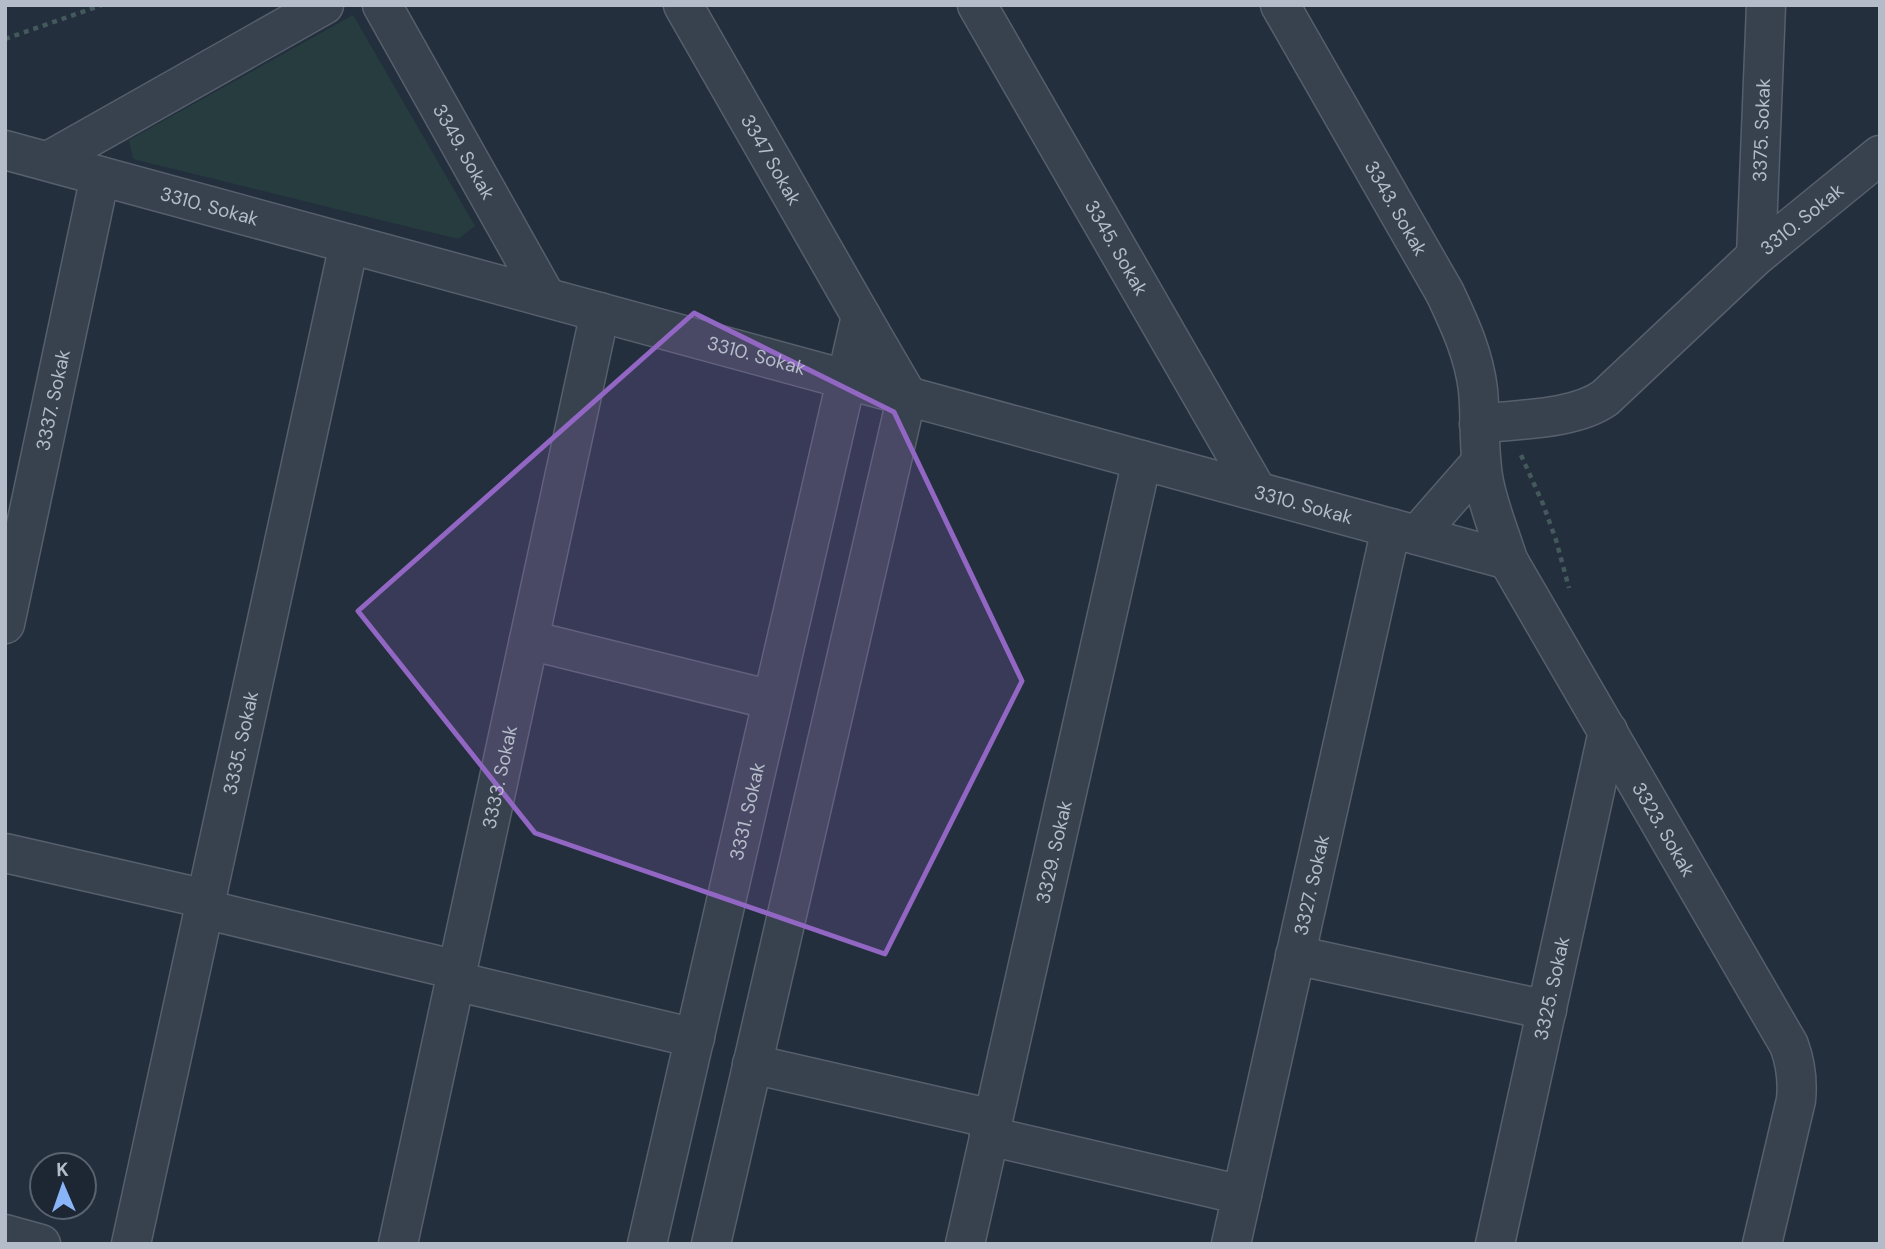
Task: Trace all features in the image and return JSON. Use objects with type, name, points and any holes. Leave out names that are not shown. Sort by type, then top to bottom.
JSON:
[{"type":"street","points":[[48,162],[324,5]]},
{"type":"street","name":"3349. Sokak","points":[[382,5],[546,297]]},
{"type":"street","name":"3347 Sokak","points":[[682,5],[907,395]]},
{"type":"street","name":"3345. Sokak","points":[[978,5],[1257,491]]},
{"type":"street","name":"3343. Sokak","points":[[1280,5],[1445,293],[1466,336],[1478,391],[1492,422]]},
{"type":"street","name":"3375. Sokak","points":[[1756,256],[1766,5]]},
{"type":"street","name":"3310. Sokak","points":[[5,150],[1508,560]]},
{"type":"street","name":"3310. Sokak","points":[[1492,422],[1567,414],[1595,405],[1756,256],[1880,155]]},
{"type":"street","name":"3337. Sokak","points":[[5,624],[17,508],[100,176]]},
{"type":"street","name":"3335. Sokak","points":[[131,1244],[349,244]]},
{"type":"street","name":"3333. Sokak","points":[[398,1244],[600,312]]},
{"type":"street","name":"3331. Sokak","points":[[647,1244],[861,316]]},
{"type":"street","points":[[711,1244],[907,395]]},
{"type":"street","name":"3323. Sokak","points":[[1492,422],[1481,462],[1485,485],[1508,560],[1789,1045],[1796,1065],[1796,1100],[1762,1244]]},
{"type":"street","name":"3329. Sokak","points":[[965,1244],[1142,460]]},
{"type":"street","points":[[1404,531],[1481,462]]},
{"type":"street","name":"3327. Sokak","points":[[1238,1242],[1242,1195],[1296,955],[1404,531]]},
{"type":"street","points":[[529,640],[772,700]]},
{"type":"street","name":"3325. Sokak","points":[[1495,1244],[1608,731]]},
{"type":"street","points":[[5,853],[205,904],[456,975],[695,1038]]},
{"type":"street","points":[[1296,955],[1546,1010]]},
{"type":"street","points":[[752,1064],[1242,1195]]},
{"type":"street","points":[[5,1234],[41,1244]]},
{"type":"path","points":[[5,39],[103,5]]},
{"type":"path","points":[[1492,422],[1543,504],[1556,540],[1569,591]]},
{"type":"highlighted area","points":[[694,313],[894,412],[1022,681],[885,954],[535,833],[358,611]]},
{"type":"green space","points":[[353,15],[475,226],[458,239],[133,159],[129,140]]}]
